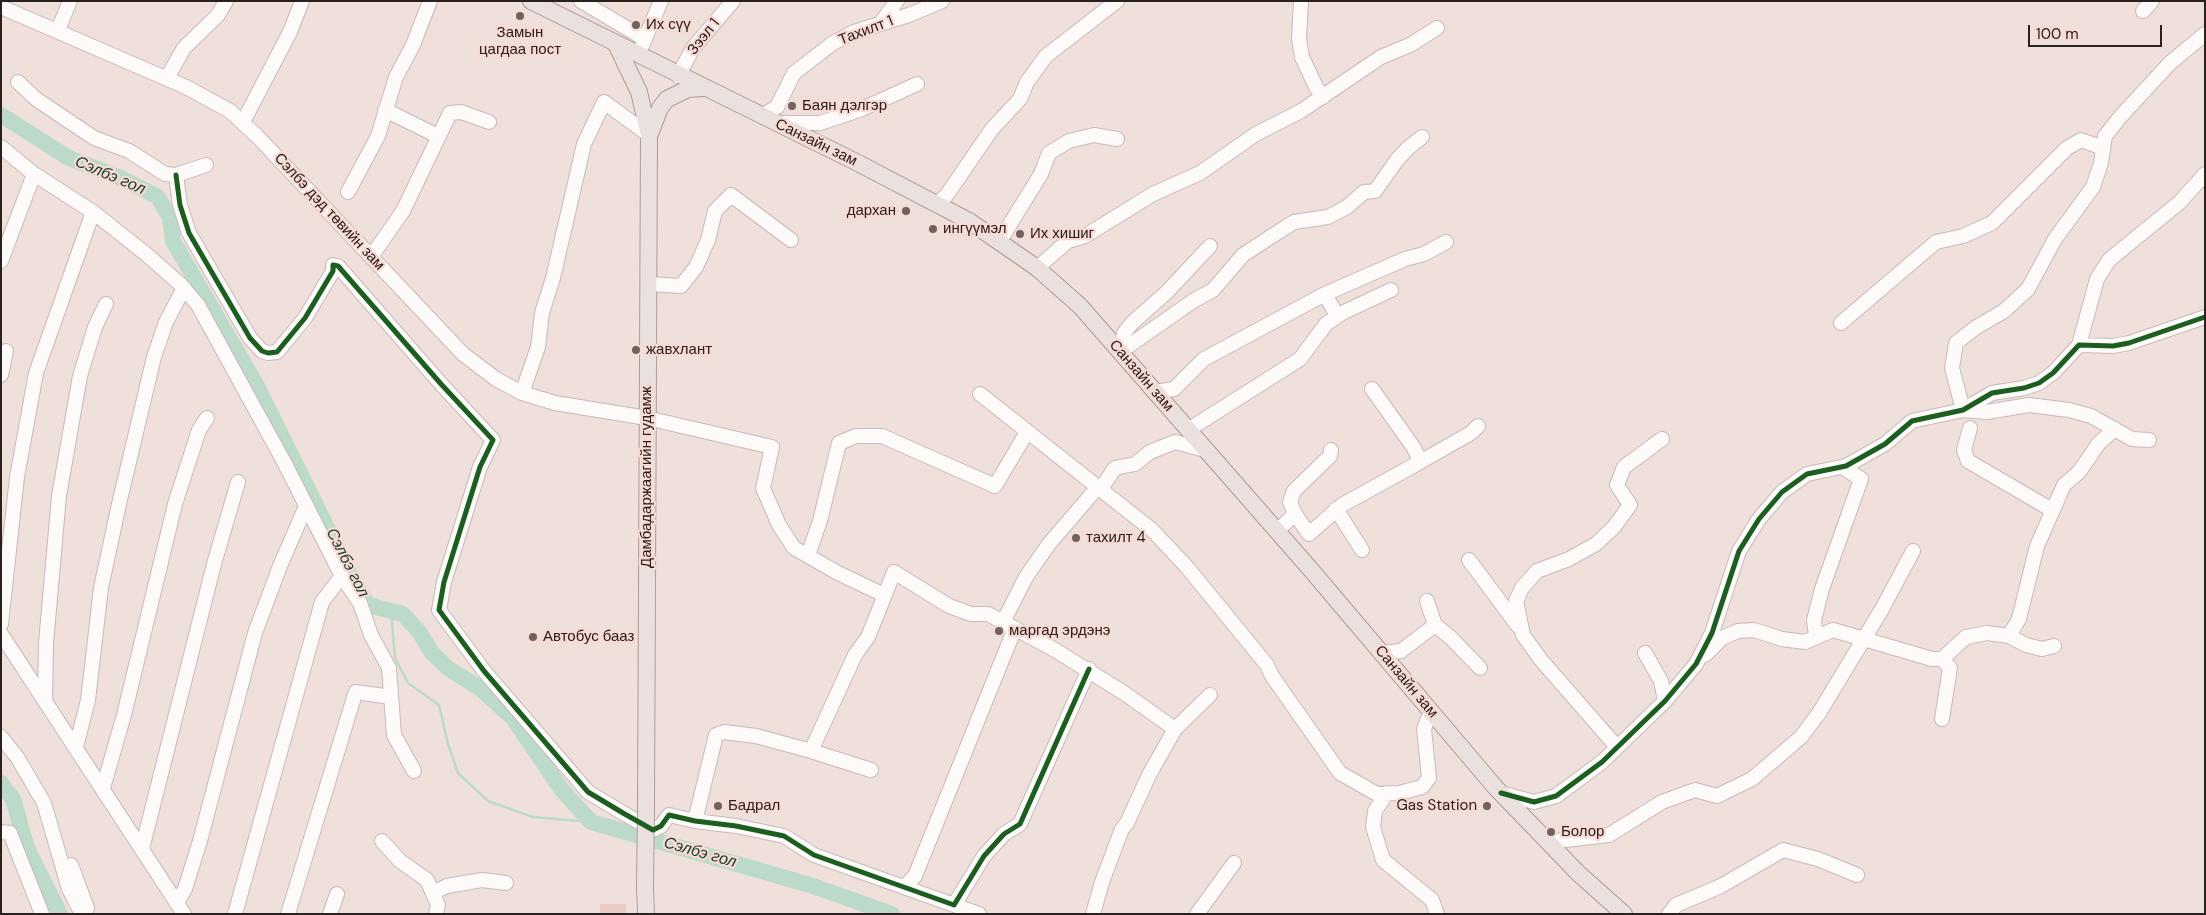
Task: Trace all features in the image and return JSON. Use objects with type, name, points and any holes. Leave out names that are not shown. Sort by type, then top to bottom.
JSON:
[{"type":"main road","name":"Санзайн зам","points":[[531,1],[617,46],[969,221],[1037,268],[1080,306],[1382,653],[1501,793],[1578,873],[1624,914]]},
{"type":"main road","name":"Дамбадаржаагийн гудамж","points":[[617,46],[639,92],[649,135],[646,914]]},
{"type":"main road","points":[[649,135],[654,119],[667,99],[688,89],[703,88]]},
{"type":"street","points":[[58,30],[70,1]]},
{"type":"street","points":[[167,78],[184,48],[218,15],[226,1]]},
{"type":"street","points":[[243,122],[290,32],[302,1]]},
{"type":"street","points":[[348,192],[378,136],[396,77],[413,45],[430,1]]},
{"type":"street","points":[[581,1],[645,39]]},
{"type":"street","points":[[638,56],[662,1]]},
{"type":"street","name":"Зээл 1","points":[[678,76],[693,48],[733,1]]},
{"type":"street","name":"Тахилт 1","points":[[768,120],[777,107],[794,73],[833,43],[854,32],[909,15],[942,1]]},
{"type":"street","points":[[936,204],[946,196],[992,129],[1020,99],[1027,82],[1046,56],[1117,1]]},
{"type":"street","points":[[1301,1],[1299,39],[1302,57],[1323,96]]},
{"type":"street","points":[[880,24],[890,5]]},
{"type":"street","name":"Сэлбэ дэд төвийн зам","points":[[1,7],[167,78],[216,102],[243,122],[462,354],[490,375],[522,393],[569,407],[647,418],[772,447],[763,488],[779,525],[794,548],[808,556]]},
{"type":"street","points":[[1037,268],[1068,241],[1085,236],[1153,194],[1200,173],[1256,134],[1276,125],[1381,57],[1410,45],[1437,28]]},
{"type":"street","points":[[1963,410],[1952,368],[1956,343],[1975,328],[2004,312],[2028,290],[2055,239],[2093,186],[2105,136],[2170,63],[2205,34]]},
{"type":"street","points":[[18,82],[36,99],[94,138],[129,151],[164,174],[176,175],[206,165]]},
{"type":"street","points":[[768,120],[820,123],[862,109],[917,84]]},
{"type":"street","points":[[522,393],[538,347],[542,313],[553,278],[584,144],[604,102],[649,135]]},
{"type":"street","points":[[385,110],[438,136]]},
{"type":"street","points":[[370,257],[403,212],[419,183],[438,136],[450,114],[461,112],[489,122]]},
{"type":"street","points":[[999,242],[1041,174],[1049,153],[1069,141],[1094,135],[1117,139]]},
{"type":"street","points":[[1120,352],[1193,301],[1213,290],[1243,255],[1294,222],[1328,217],[1347,207],[1364,192],[1374,191],[1402,154],[1422,137]]},
{"type":"street","points":[[1841,323],[1936,242],[1963,236],[1992,223],[2067,148],[2081,140],[2103,148]]},
{"type":"street","points":[[1,147],[34,174],[93,212],[184,288],[198,305],[343,578],[360,603],[371,634],[389,668],[394,735],[414,771]]},
{"type":"street","points":[[1,261],[34,174]]},
{"type":"street","points":[[1963,410],[1992,393],[2024,388],[2039,383],[2053,373],[2079,345],[2097,279],[2109,260],[2180,202],[2205,174]]},
{"type":"street","points":[[176,175],[180,206],[189,233],[250,338],[262,351],[268,353],[278,352],[305,318],[333,271],[333,265],[336,265],[348,276],[446,390],[493,440],[486,450],[444,582],[440,610],[484,671],[588,792],[653,830],[661,826],[669,815],[784,836],[814,855],[979,914]]},
{"type":"street","points":[[648,284],[681,286],[696,267],[708,240],[716,211],[730,195],[791,240]]},
{"type":"street","points":[[1,624],[17,477],[36,373],[93,212]]},
{"type":"street","points":[[1154,392],[1174,389],[1204,359],[1325,294],[1405,259],[1424,254],[1446,242]]},
{"type":"street","points":[[1120,352],[1124,333],[1132,323],[1167,292],[1210,246]]},
{"type":"street","points":[[76,748],[88,700],[101,588],[154,357],[166,322],[184,288]]},
{"type":"street","points":[[1188,430],[1300,359],[1317,334],[1337,316],[1391,290]]},
{"type":"street","points":[[1325,294],[1337,316]]},
{"type":"street","points":[[45,700],[46,644],[59,496],[80,376],[95,327],[106,304]]},
{"type":"street","points":[[2079,345],[2114,346],[2129,343],[2205,317]]},
{"type":"street","points":[[1,375],[6,351]]},
{"type":"street","points":[[1372,389],[1414,448],[1420,462]]},
{"type":"street","points":[[980,394],[1152,530],[1186,566],[1268,665],[1272,676],[1340,773],[1377,794],[1399,793],[1422,787],[1429,778],[1424,728],[1431,711]]},
{"type":"street","points":[[1696,664],[1712,633],[1739,551],[1759,518],[1782,492],[1807,474],[1842,467],[1885,444],[1912,421],[1963,410],[1986,412],[2029,405],[2069,410],[2091,416],[2132,439],[2149,440]]},
{"type":"street","points":[[103,788],[124,715],[175,504],[199,430],[207,418]]},
{"type":"street","points":[[1331,450],[1330,456],[1294,491],[1290,502],[1309,534],[1336,509],[1470,433],[1478,426]]},
{"type":"street","points":[[1970,428],[1964,450],[1968,461],[2052,510]]},
{"type":"street","points":[[2009,636],[2018,618],[2037,546],[2067,480],[2079,472],[2099,443],[2114,429]]},
{"type":"street","points":[[884,595],[808,556],[820,521],[839,444],[856,436],[882,436],[995,486],[1028,432]]},
{"type":"street","points":[[1523,635],[1516,601],[1522,588],[1537,571],[1568,559],[1589,548],[1614,527],[1630,505],[1617,485],[1624,467],[1662,439]]},
{"type":"street","points":[[905,886],[915,876],[1026,577],[1048,544],[1098,489],[1114,468],[1135,464],[1150,452],[1175,442],[1206,450]]},
{"type":"street","points":[[1816,636],[1814,620],[1822,589],[1861,479],[1842,467]]},
{"type":"street","points":[[142,849],[214,564],[238,482]]},
{"type":"street","points":[[181,908],[256,633],[280,566],[306,506]]},
{"type":"street","points":[[1336,509],[1362,550]]},
{"type":"street","points":[[1276,531],[1296,514]]},
{"type":"street","points":[[1548,842],[1608,835],[1662,802],[1696,790],[1717,796],[1752,780],[1801,737],[1818,713],[1882,609],[1912,551]]},
{"type":"street","points":[[1469,560],[1541,660],[1617,747]]},
{"type":"street","points":[[811,751],[855,655],[868,637],[894,572],[949,606],[971,614],[988,614],[1089,669],[1176,730]]},
{"type":"street","points":[[235,914],[322,602],[338,581],[343,578]]},
{"type":"street","points":[[1427,601],[1435,625],[1451,638],[1480,668]]},
{"type":"street","points":[[1382,653],[1401,650],[1435,625]]},
{"type":"street","points":[[1501,793],[1534,802],[1556,796],[1602,762],[1665,702],[1696,664],[1722,638],[1738,631],[1754,630],[1805,642],[1833,630],[1925,657],[1942,659],[1950,668],[1942,719]]},
{"type":"street","points":[[1,634],[181,908]]},
{"type":"street","points":[[1942,659],[1966,637],[1988,634],[2009,636],[2026,645],[2042,649],[2054,646]]},
{"type":"street","points":[[1645,653],[1661,680],[1665,702]]},
{"type":"street","points":[[954,905],[984,856],[1004,834],[1020,824],[1089,669]]},
{"type":"street","points":[[288,914],[355,694],[356,692],[391,697]]},
{"type":"street","points":[[1093,914],[1102,882],[1122,829],[1127,823],[1149,775],[1176,730],[1210,694]]},
{"type":"street","points":[[695,821],[716,735],[724,732],[756,736],[871,770]]},
{"type":"street","points":[[1,738],[17,757],[44,803],[69,889],[82,914]]},
{"type":"street","points":[[1387,793],[1375,811],[1373,827],[1383,860],[1432,900],[1437,914]]},
{"type":"street","points":[[1,832],[10,833],[42,914]]},
{"type":"street","points":[[382,842],[400,861],[427,880],[434,892],[438,905],[436,914]]},
{"type":"street","points":[[1669,914],[1676,905],[1721,886],[1783,850],[1818,860],[1857,875]]},
{"type":"street","points":[[1198,914],[1234,863]]},
{"type":"street","points":[[71,864],[90,914]]},
{"type":"street","points":[[434,892],[447,886],[482,880],[506,883]]},
{"type":"street","points":[[330,914],[337,894]]},
{"type":"shaded area","points":[[600,904],[626,904],[626,914],[600,914]]},
{"type":"waterway","name":"Сэлбэ гол","points":[[1,115],[69,158],[121,178],[158,197],[170,218],[173,241],[257,386],[353,580],[368,605],[403,614],[420,633],[432,653],[449,669],[481,689],[513,718],[561,789],[591,822],[810,885],[892,914]]},
{"type":"waterway","points":[[391,611],[395,658],[408,683],[439,705],[448,744],[458,773],[488,801],[533,817],[591,822]]},
{"type":"waterway","points":[[1,783],[13,799],[27,848],[60,914]]},
{"type":"cycle path","points":[[176,175],[180,205],[189,233],[250,338],[262,351],[268,353],[277,352],[305,318],[333,271],[333,265],[338,266],[441,384],[493,440],[480,467],[444,582],[439,610],[484,671],[588,792],[653,830],[661,826],[669,815],[784,836],[814,855],[954,905],[984,856],[1004,834],[1020,824],[1089,669]]},
{"type":"cycle path","points":[[1501,793],[1534,802],[1556,796],[1602,762],[1665,701],[1696,664],[1712,633],[1739,551],[1759,519],[1782,492],[1807,474],[1846,466],[1885,444],[1912,421],[1963,410],[1992,393],[2024,388],[2039,383],[2053,373],[2079,345],[2113,346],[2129,343],[2205,317]]},
{"type":"place","name":"Замын цагдаа пост","points":[[520,16]]},
{"type":"place","name":"Их сүү","points":[[636,25]]},
{"type":"place","name":"Баян дэлгэр","points":[[792,106]]},
{"type":"place","name":"дархан","points":[[906,211]]},
{"type":"place","name":"ингүүмэл","points":[[933,229]]},
{"type":"place","name":"Их хишиг","points":[[1020,234]]},
{"type":"place","name":"жавхлант","points":[[636,350]]},
{"type":"place","name":"тахилт 4","points":[[1076,538]]},
{"type":"place","name":"маргад эрдэнэ","points":[[999,631]]},
{"type":"place","name":"Автобус бааз","points":[[533,637]]},
{"type":"place","name":"Бадрал","points":[[718,806]]},
{"type":"place","name":"Gas Station","points":[[1487,806]]},
{"type":"place","name":"Болор","points":[[1551,832]]}]
